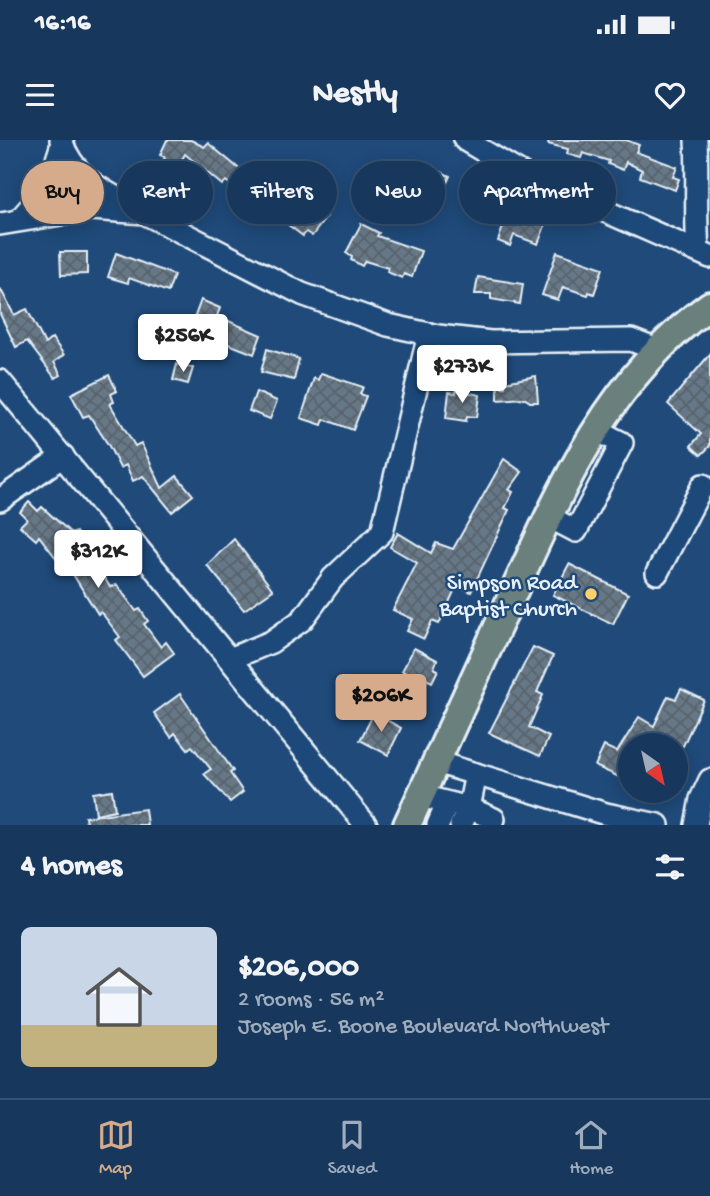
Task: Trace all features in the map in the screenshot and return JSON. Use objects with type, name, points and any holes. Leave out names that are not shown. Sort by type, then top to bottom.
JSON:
[{"type":"main road","points":[[407,825],[549,517],[596,430],[617,396],[657,350],[710,305]]},
{"type":"street","points":[[465,140],[527,177],[704,254]]},
{"type":"street","points":[[696,140],[704,176],[694,204],[704,254]]},
{"type":"street","points":[[62,142],[73,166],[89,183],[118,199]]},
{"type":"street","points":[[10,222],[47,187],[62,142]]},
{"type":"street","points":[[10,222],[92,209],[118,211]]},
{"type":"street","points":[[165,224],[302,294],[367,318],[429,334],[491,342],[631,340],[657,350]]},
{"type":"street","points":[[230,659],[271,642],[302,620],[332,578],[382,532],[429,334]]},
{"type":"street","points":[[0,381],[366,825]]},
{"type":"street","points":[[3,492],[63,456]]},
{"type":"street","points":[[657,573],[703,485]]},
{"type":"street","points":[[436,762],[605,820],[658,825]]},
{"type":"street","points":[[465,816],[476,774]]},
{"type":"street","points":[[696,825],[701,799],[710,780]]},
{"type":"street","points":[[421,796],[447,804],[465,816],[494,819]]},
{"type":"street","points":[[438,825],[447,804]]},
{"type":"building","points":[[167,140],[191,140],[204,147],[208,143],[230,161],[227,161],[227,182],[222,185],[213,177],[213,161],[193,161],[185,154],[181,161],[163,161],[165,157],[160,155]]},
{"type":"building","points":[[549,140],[626,140],[639,145],[636,152],[677,167],[673,177],[679,179],[675,190],[640,177],[642,170],[626,162],[623,170],[616,167],[616,161],[583,153],[581,158],[567,154],[568,149],[548,144]]},
{"type":"building","points":[[445,174],[450,176],[445,187]]},
{"type":"building","points":[[287,224],[321,224],[312,236],[306,232],[303,236]]},
{"type":"building","points":[[361,224],[379,233],[377,236],[421,251],[412,277],[404,274],[402,278],[387,272],[388,268],[365,261],[362,266],[351,260],[352,257],[346,253]]},
{"type":"building","points":[[504,224],[546,224],[538,244],[514,235],[510,246],[498,241]]},
{"type":"building","points":[[60,252],[87,252],[87,274],[61,275]]},
{"type":"building","points":[[557,252],[603,268],[594,294],[589,292],[588,295],[563,287],[558,300],[542,295]]},
{"type":"building","points":[[116,253],[174,275],[168,292],[129,278],[128,283],[108,277]]},
{"type":"building","points":[[478,277],[523,284],[520,304],[491,299],[491,294],[475,294]]},
{"type":"building","points":[[0,288],[14,315],[27,309],[45,344],[52,338],[64,355],[54,362],[61,375],[55,378],[27,341],[16,347],[0,314]]},
{"type":"building","points":[[201,300],[220,308],[217,316],[261,335],[254,354],[190,329]]},
{"type":"building","points":[[267,349],[299,359],[294,380],[261,372]]},
{"type":"building","points":[[710,354],[710,446],[701,455],[691,446],[701,434],[668,404]]},
{"type":"building","points":[[177,364],[193,368],[188,384],[173,380]]},
{"type":"building","points":[[321,373],[363,387],[360,394],[366,396],[353,430],[324,419],[322,425],[301,418],[314,378],[318,380]]},
{"type":"building","points":[[109,375],[117,391],[111,394],[114,402],[110,404],[135,446],[141,443],[162,488],[177,476],[193,495],[172,512],[143,476],[133,481],[126,465],[120,468],[89,415],[83,417],[71,394]]},
{"type":"building","points":[[536,376],[538,402],[530,402],[524,398],[498,400],[498,387],[505,387],[505,382]]},
{"type":"building","points":[[456,390],[480,395],[477,417],[467,416],[466,421],[446,418],[449,392],[456,393]]},
{"type":"building","points":[[256,392],[277,401],[270,419],[249,411]]},
{"type":"building","points":[[504,459],[522,472],[509,490],[513,492],[505,508],[509,510],[471,592],[457,585],[439,624],[432,621],[424,639],[407,631],[413,619],[393,610],[417,563],[390,547],[398,533],[431,553],[436,543],[453,549]]},
{"type":"building","points":[[29,502],[38,511],[42,507],[72,534],[76,532],[110,587],[117,585],[136,611],[140,609],[148,621],[144,624],[161,647],[166,642],[174,653],[143,676],[116,640],[120,637],[101,612],[98,614],[67,565],[63,567],[39,536],[36,540],[20,526],[27,519],[20,512]]},
{"type":"building","points":[[234,539],[273,590],[244,610],[207,565]]},
{"type":"building","name":"Simpson Road Baptist Church","points":[[569,564],[628,594],[613,624],[553,595]]},
{"type":"building","points":[[533,647],[553,656],[537,692],[543,695],[529,727],[549,737],[540,756],[489,733]]},
{"type":"building","points":[[414,648],[437,660],[434,668],[438,670],[432,682],[426,679],[424,682],[402,671]]},
{"type":"building","points":[[681,689],[704,700],[688,735],[629,733],[639,717],[654,726],[668,696],[676,699]]},
{"type":"building","points":[[180,694],[233,771],[230,773],[243,792],[230,802],[204,774],[211,769],[192,746],[188,749],[175,733],[171,737],[154,713]]},
{"type":"building","points":[[374,713],[401,728],[388,755],[360,740]]},
{"type":"building","points":[[604,746],[617,752],[618,777],[595,766]]},
{"type":"building","points":[[112,790],[115,810],[96,814],[93,793]]},
{"type":"building","points":[[145,809],[147,825],[86,825],[85,817]]},
{"type":"place","name":"Simpson Road Baptist Church","points":[[591,594]]}]
